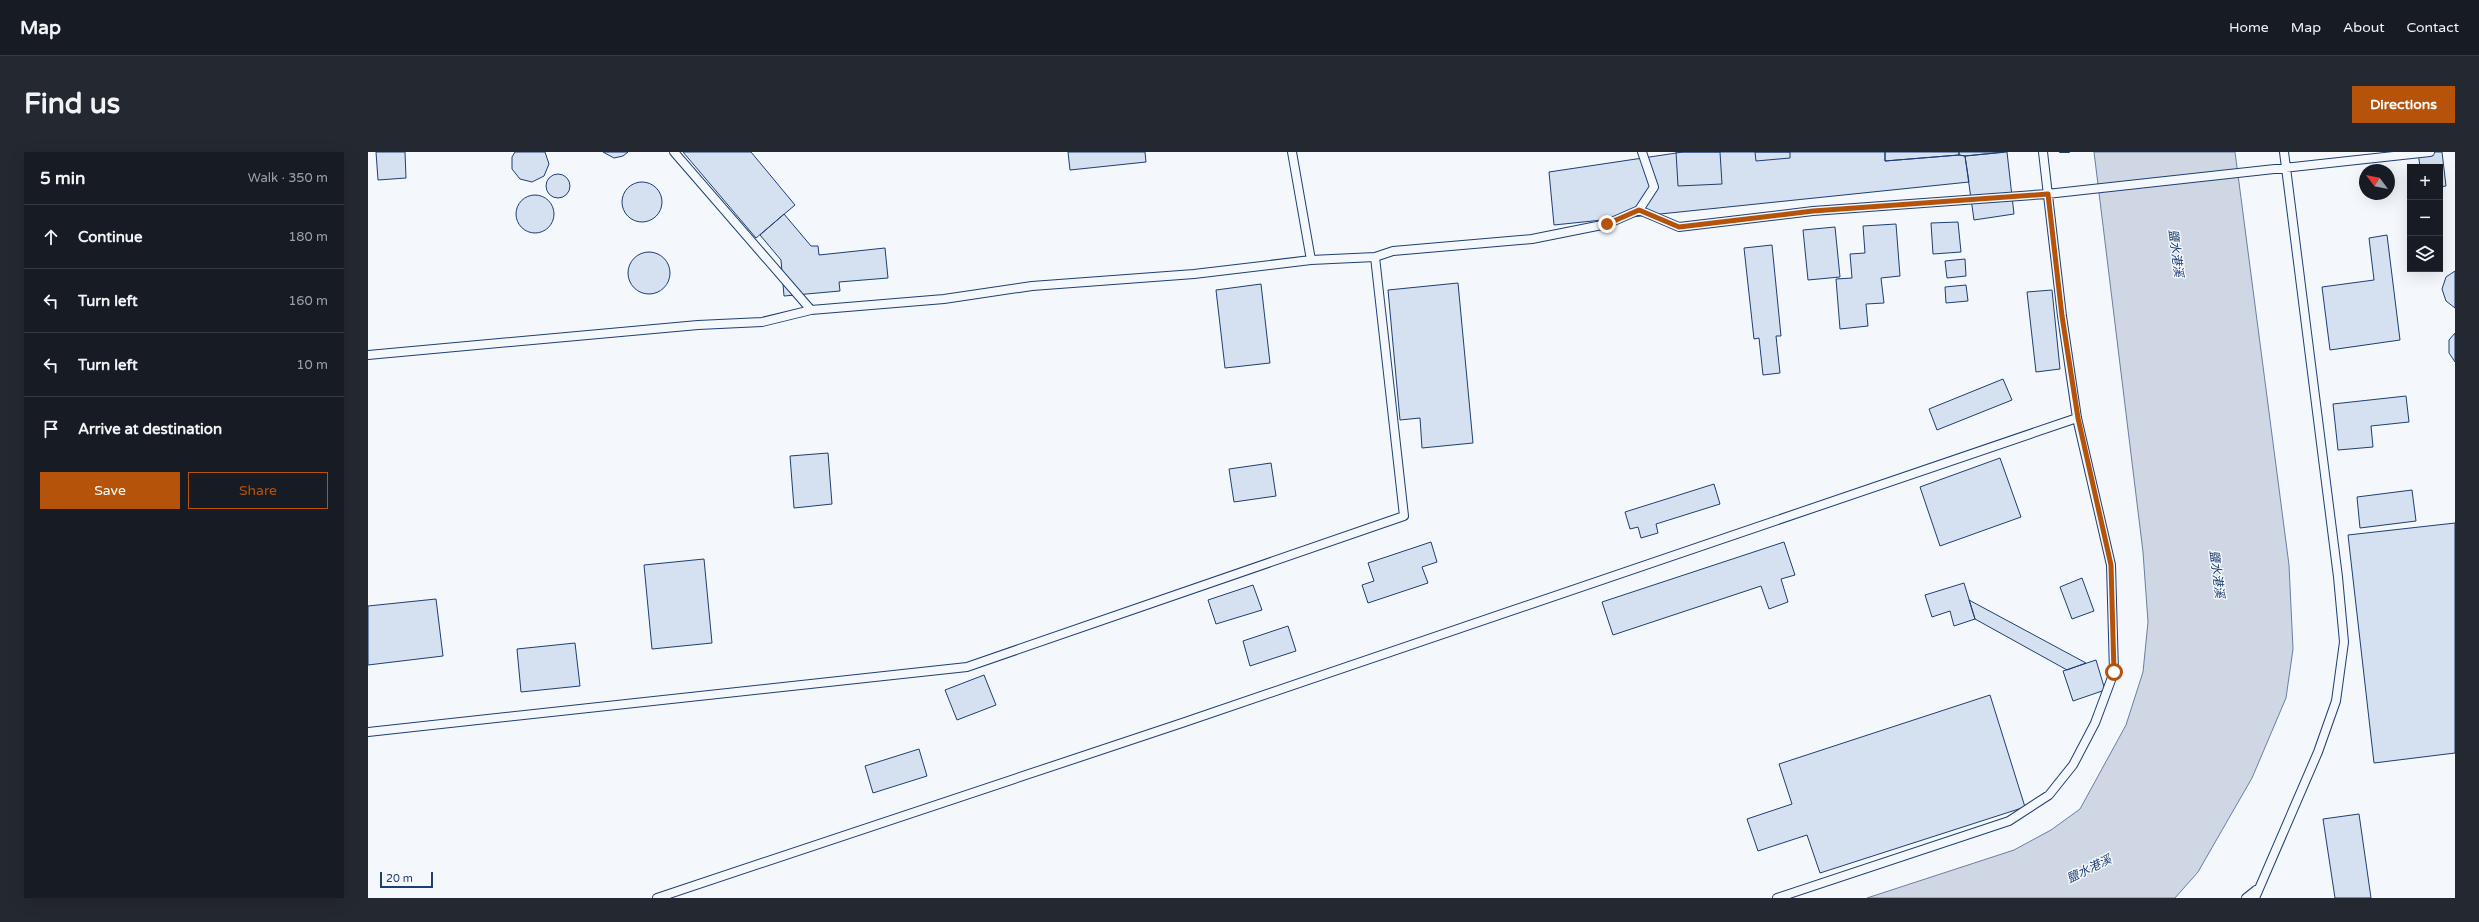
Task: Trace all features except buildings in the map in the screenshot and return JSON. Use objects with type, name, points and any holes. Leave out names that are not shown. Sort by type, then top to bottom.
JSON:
[{"type":"lane","points":[[674,152],[811,310]]},
{"type":"lane","points":[[1292,152],[1311,260]]},
{"type":"lane","points":[[368,355],[698,325],[762,322],[811,310],[944,299],[1032,286],[1194,274],[1311,260],[1374,257],[1393,251],[1532,239],[1607,224],[1639,210],[1654,187],[1642,152]]},
{"type":"lane","points":[[1777,898],[2009,821],[2050,795],[2073,765],[2095,723],[2114,672],[2111,565],[2078,418],[2062,316],[2043,152]]},
{"type":"lane","points":[[2246,898],[2255,894],[2318,752],[2336,701],[2344,642],[2338,577],[2284,152]]},
{"type":"lane","points":[[1639,210],[1679,227],[1813,211],[2048,194],[2430,152]]},
{"type":"lane","points":[[368,732],[967,667],[1404,516],[1374,257]]},
{"type":"lane","points":[[657,898],[743,868],[788,856],[1011,781],[2078,418]]},
{"type":"water","name":"鹽水港溪","points":[[2094,152],[2235,152],[2289,565],[2293,649],[2286,698],[2252,778],[2198,872],[2175,898],[1867,898],[2014,850],[2051,830],[2080,809],[2126,725],[2143,672],[2148,622],[2143,552]]},
{"type":"wall","points":[[2060,152],[2069,152]]},
{"type":"route","points":[[1607,224],[1639,210],[1679,227],[1813,211],[2048,194],[2062,316],[2078,418],[2111,565],[2114,672]]}]
